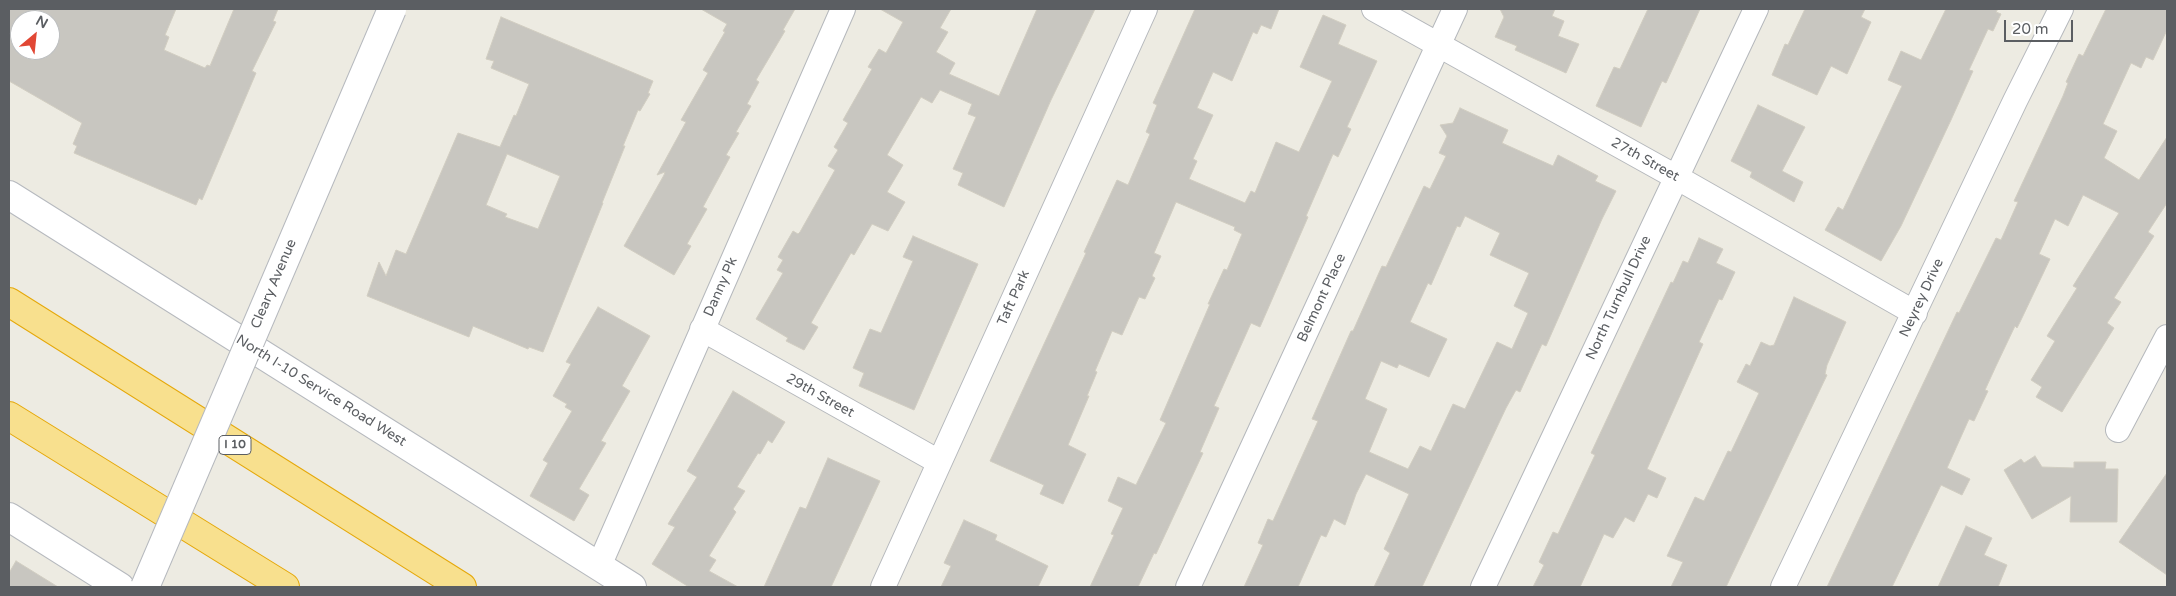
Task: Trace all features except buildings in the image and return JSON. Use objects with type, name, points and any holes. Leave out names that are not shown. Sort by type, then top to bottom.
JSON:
[{"type":"highway","name":"I 10","points":[[9,302],[462,587]]},
{"type":"highway","points":[[9,416],[285,587]]},
{"type":"street","name":"Cleary Avenue","points":[[145,587],[392,9]]},
{"type":"street","name":"Danny Pk","points":[[599,566],[843,9]]},
{"type":"street","name":"Taft Park","points":[[883,587],[1145,9]]},
{"type":"street","name":"27th Street","points":[[1374,9],[1915,313]]},
{"type":"street","name":"Belmont Place","points":[[1188,587],[1455,9]]},
{"type":"street","name":"North Turnbull Drive","points":[[1483,587],[1756,9]]},
{"type":"street","name":"Neyrey Drive","points":[[1782,587],[2061,9]]},
{"type":"street","name":"North I-10 Service Road West","points":[[9,195],[632,587]]},
{"type":"street","name":"29th Street","points":[[702,329],[939,462]]},
{"type":"street","points":[[2118,430],[2167,337]]},
{"type":"street","points":[[9,517],[120,587]]}]
